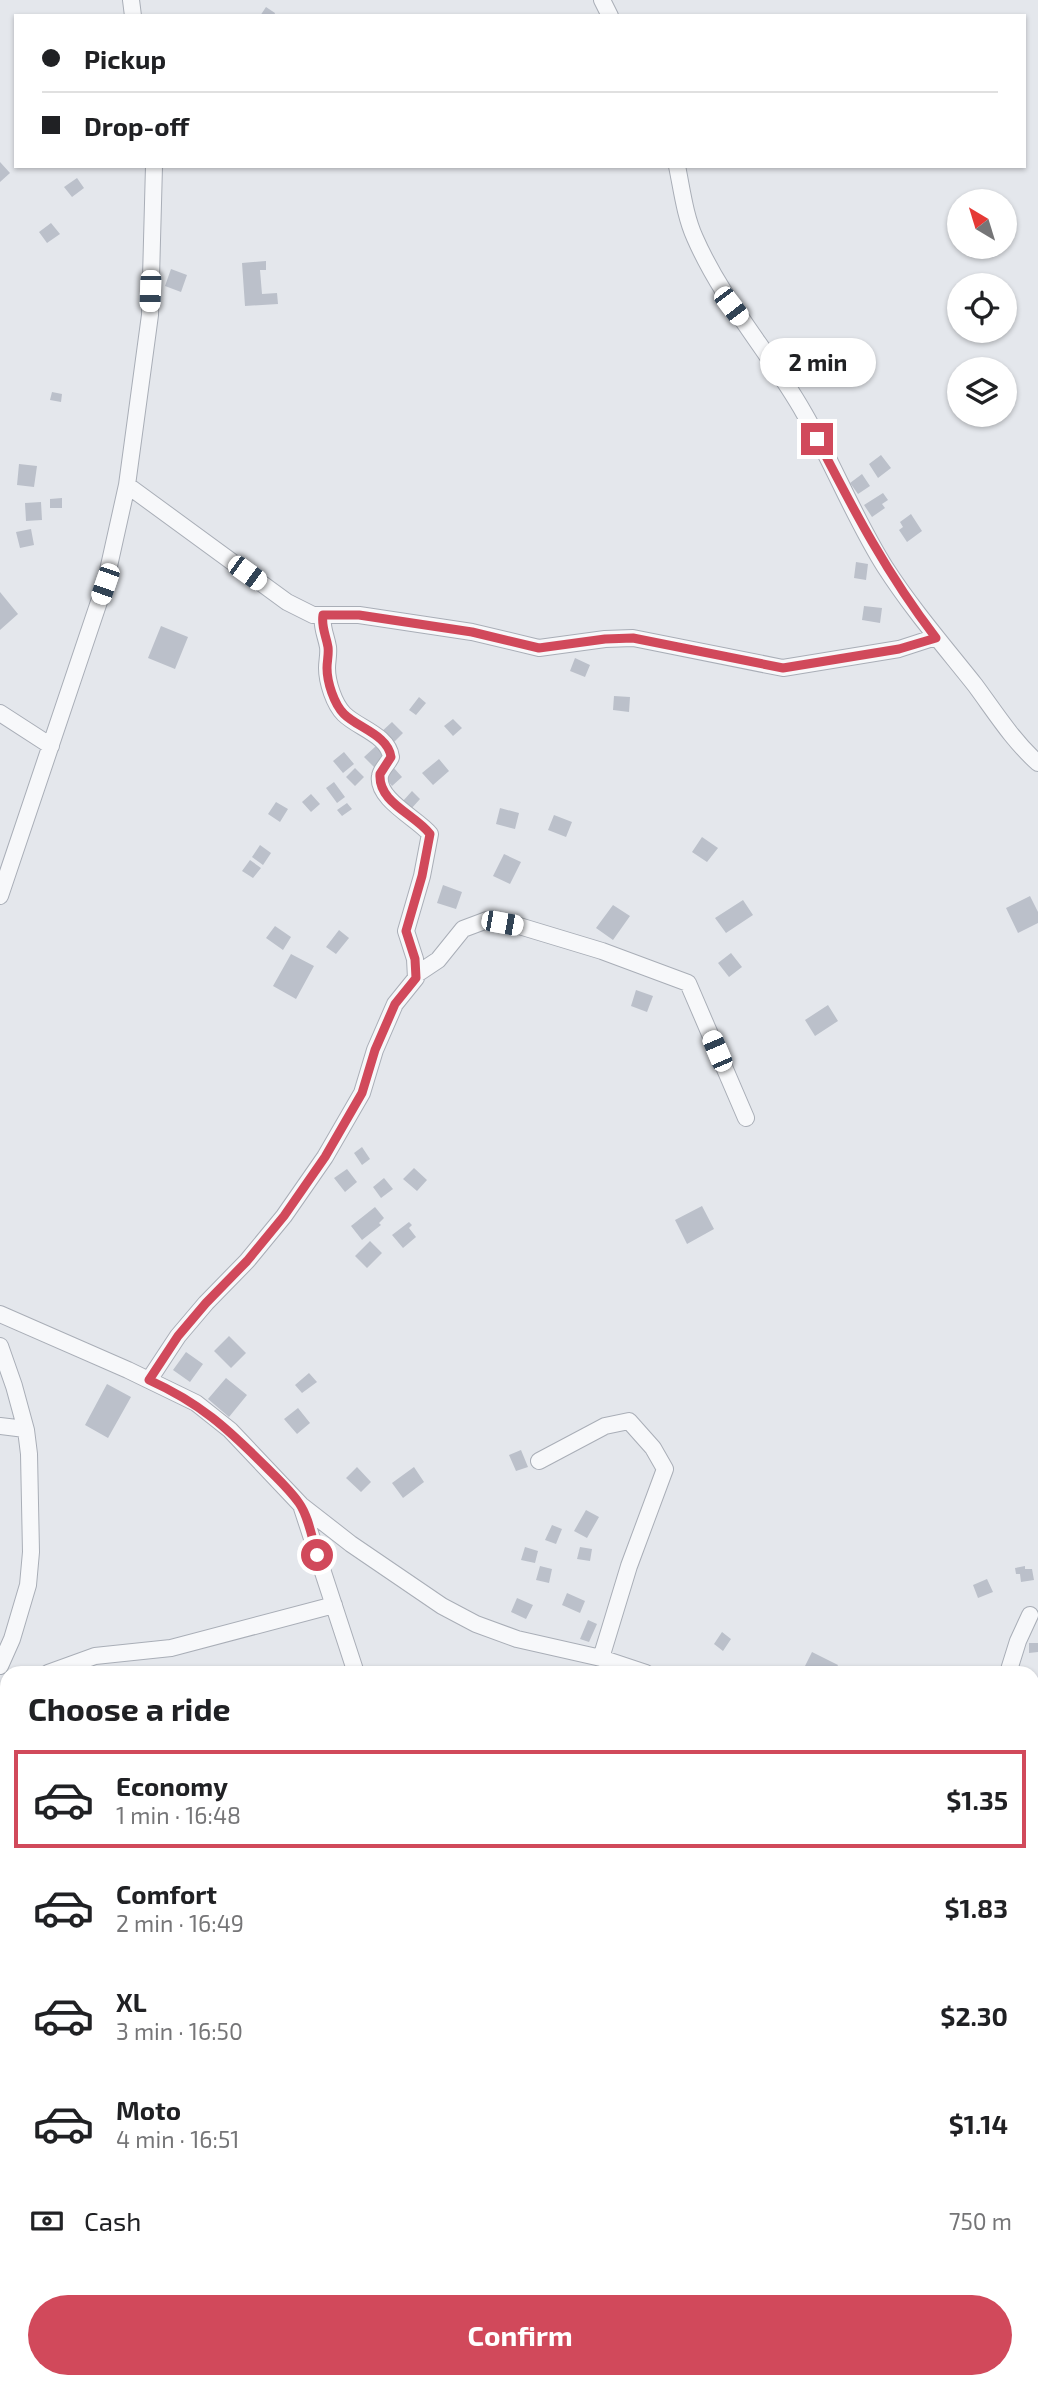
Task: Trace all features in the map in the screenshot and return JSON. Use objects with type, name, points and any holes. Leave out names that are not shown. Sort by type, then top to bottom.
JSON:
[{"type":"street","points":[[0,897],[105,584],[127,485],[150,315],[154,168]]},
{"type":"street","points":[[677,168],[693,235],[706,261],[731,306],[763,347],[788,386],[886,568],[936,638],[1014,737],[1038,763]]},
{"type":"street","points":[[127,485],[287,602],[313,615],[359,615],[472,632],[539,648],[633,638],[783,668],[899,649],[936,638]]},
{"type":"street","points":[[149,1380],[178,1336],[284,1216],[325,1157],[362,1093],[388,1019],[417,974],[406,931],[422,876],[430,834],[399,808],[383,790],[380,774],[391,757],[388,748],[339,707],[327,672],[328,649],[322,623],[323,615]]},
{"type":"street","points":[[0,713],[51,746]]},
{"type":"street","points":[[417,974],[438,960],[463,929],[487,920],[516,925],[602,951],[688,983],[746,1118]]},
{"type":"street","points":[[0,1314],[196,1403],[230,1430],[301,1505],[351,1544],[442,1605],[476,1624],[517,1639],[625,1666]]},
{"type":"street","points":[[0,1346],[26,1429],[31,1552],[28,1585],[12,1639],[0,1666]]},
{"type":"street","points":[[539,1461],[605,1426],[629,1421],[653,1448],[665,1469],[629,1566],[601,1658]]},
{"type":"street","points":[[0,1426],[26,1429]]},
{"type":"street","points":[[301,1505],[354,1666]]},
{"type":"street","points":[[69,1666],[96,1657],[171,1648],[334,1605]]},
{"type":"street","points":[[1010,1666],[1030,1615]]},
{"type":"building","points":[[266,7],[275,13],[275,14],[261,14]]},
{"type":"building","points":[[0,162],[10,173],[0,182]]},
{"type":"building","points":[[77,178],[84,188],[72,197],[64,187]]},
{"type":"building","points":[[51,223],[60,234],[47,243],[39,232]]},
{"type":"building","points":[[266,261],[266,270],[260,270],[262,294],[277,293],[278,304],[245,306],[242,263]]},
{"type":"building","points":[[171,269],[187,275],[181,292],[165,286]]},
{"type":"building","points":[[52,392],[62,394],[61,402],[50,400]]},
{"type":"building","points":[[881,455],[891,468],[878,478],[869,464]]},
{"type":"building","points":[[19,464],[37,466],[34,487],[17,485]]},
{"type":"building","points":[[862,474],[870,486],[858,494],[850,483]]},
{"type":"building","points":[[883,493],[888,500],[882,504],[885,508],[872,517],[864,505]]},
{"type":"building","points":[[62,498],[62,508],[50,508],[50,499]]},
{"type":"building","points":[[41,502],[42,520],[26,521],[25,503]]},
{"type":"building","points":[[911,514],[922,531],[907,542],[899,530],[903,527],[900,522]]},
{"type":"building","points":[[31,529],[34,545],[20,548],[16,532]]},
{"type":"building","points":[[856,562],[868,564],[866,580],[854,578]]},
{"type":"building","points":[[0,592],[18,614],[0,630]]},
{"type":"building","points":[[864,606],[882,608],[880,623],[862,620]]},
{"type":"building","points":[[161,626],[188,637],[175,669],[148,658]]},
{"type":"building","points":[[575,658],[590,665],[585,677],[570,671]]},
{"type":"building","points":[[614,696],[630,697],[629,712],[613,710]]},
{"type":"building","points":[[419,697],[426,703],[416,715],[409,710]]},
{"type":"building","points":[[453,719],[462,728],[453,736],[444,726]]},
{"type":"building","points":[[392,722],[403,733],[390,746],[379,734]]},
{"type":"building","points":[[376,746],[388,759],[376,769],[364,757]]},
{"type":"building","points":[[344,752],[354,764],[343,773],[333,761]]},
{"type":"building","points":[[439,759],[449,771],[433,785],[422,773]]},
{"type":"building","points":[[393,767],[402,777],[392,786],[384,776]]},
{"type":"building","points":[[355,768],[364,777],[355,786],[346,777]]},
{"type":"building","points":[[334,782],[345,797],[337,803],[326,788]]},
{"type":"building","points":[[412,791],[420,799],[411,809],[403,801]]},
{"type":"building","points":[[311,794],[320,804],[311,812],[302,802]]},
{"type":"building","points":[[276,802],[288,809],[280,822],[268,814]]},
{"type":"building","points":[[347,803],[352,809],[342,816],[337,810]]},
{"type":"building","points":[[500,808],[519,813],[515,829],[496,824]]},
{"type":"building","points":[[554,815],[572,822],[566,837],[548,830]]},
{"type":"building","points":[[702,837],[718,848],[707,862],[692,852]]},
{"type":"building","points":[[260,845],[271,853],[263,865],[252,857]]},
{"type":"building","points":[[504,854],[521,862],[510,884],[493,876]]},
{"type":"building","points":[[250,860],[261,868],[253,878],[242,871]]},
{"type":"building","points":[[443,885],[462,892],[456,909],[437,903]]},
{"type":"building","points":[[1030,896],[1038,912],[1038,923],[1018,933],[1006,908]]},
{"type":"building","points":[[743,900],[753,915],[726,933],[715,918]]},
{"type":"building","points":[[613,905],[630,916],[613,940],[596,928]]},
{"type":"building","points":[[275,926],[291,937],[283,950],[266,938]]},
{"type":"building","points":[[339,930],[349,938],[336,954],[326,947]]},
{"type":"building","points":[[731,953],[742,967],[729,977],[718,963]]},
{"type":"building","points":[[291,954],[314,966],[296,999],[273,986]]},
{"type":"building","points":[[636,990],[653,996],[647,1012],[631,1006]]},
{"type":"building","points":[[828,1005],[838,1021],[815,1036],[805,1020]]},
{"type":"building","points":[[362,1147],[370,1159],[362,1165],[354,1153]]},
{"type":"building","points":[[414,1168],[427,1180],[417,1191],[403,1179]]},
{"type":"building","points":[[347,1169],[357,1182],[345,1192],[334,1178]]},
{"type":"building","points":[[384,1178],[393,1189],[381,1198],[373,1187]]},
{"type":"building","points":[[702,1206],[714,1229],[687,1244],[675,1220]]},
{"type":"building","points":[[375,1207],[384,1218],[379,1223],[381,1225],[362,1240],[351,1226]]},
{"type":"building","points":[[409,1222],[412,1225],[409,1228],[416,1237],[403,1248],[392,1235]]},
{"type":"building","points":[[370,1241],[382,1253],[367,1268],[355,1256]]},
{"type":"building","points":[[229,1336],[246,1353],[231,1368],[214,1351]]},
{"type":"building","points":[[186,1352],[203,1364],[190,1382],[173,1370]]},
{"type":"building","points":[[309,1373],[317,1382],[302,1393],[295,1385]]},
{"type":"building","points":[[226,1378],[247,1395],[229,1417],[208,1399]]},
{"type":"building","points":[[107,1384],[131,1397],[108,1438],[85,1425]]},
{"type":"building","points":[[298,1408],[310,1423],[297,1434],[284,1419]]},
{"type":"building","points":[[521,1450],[528,1467],[516,1471],[509,1455]]},
{"type":"building","points":[[357,1467],[371,1482],[361,1492],[346,1478]]},
{"type":"building","points":[[414,1467],[424,1482],[403,1498],[392,1483]]},
{"type":"building","points":[[586,1510],[599,1517],[587,1538],[574,1531]]},
{"type":"building","points":[[552,1525],[562,1529],[556,1544],[545,1540]]},
{"type":"building","points":[[525,1547],[538,1551],[535,1563],[521,1560]]},
{"type":"building","points":[[580,1547],[592,1549],[590,1561],[577,1559]]},
{"type":"building","points":[[540,1566],[552,1569],[549,1583],[536,1580]]},
{"type":"building","points":[[1025,1566],[1025,1569],[1032,1569],[1034,1580],[1021,1582],[1020,1574],[1016,1574],[1015,1568]]},
{"type":"building","points":[[987,1579],[993,1592],[978,1598],[973,1585]]},
{"type":"building","points":[[567,1593],[585,1601],[580,1613],[562,1605]]},
{"type":"building","points":[[517,1598],[533,1605],[526,1619],[511,1612]]},
{"type":"building","points":[[588,1620],[597,1624],[589,1642],[580,1639]]},
{"type":"building","points":[[722,1632],[731,1639],[723,1651],[714,1644]]},
{"type":"building","points":[[1029,1643],[1038,1643],[1038,1652],[1029,1653]]},
{"type":"building","points":[[812,1652],[838,1665],[838,1666],[805,1666]]},
{"type":"route","points":[[317,1555],[301,1505],[280,1481],[213,1416],[196,1403],[149,1380],[178,1336],[284,1216],[325,1157],[362,1093],[375,1050],[395,1004],[416,978],[415,959],[406,931],[422,876],[430,834],[399,808],[383,790],[380,774],[388,763],[391,752],[339,707],[327,672],[328,649],[323,631],[323,615],[359,615],[472,632],[539,648],[633,638],[679,645],[783,668],[899,649],[936,638],[886,568],[817,439]]}]
